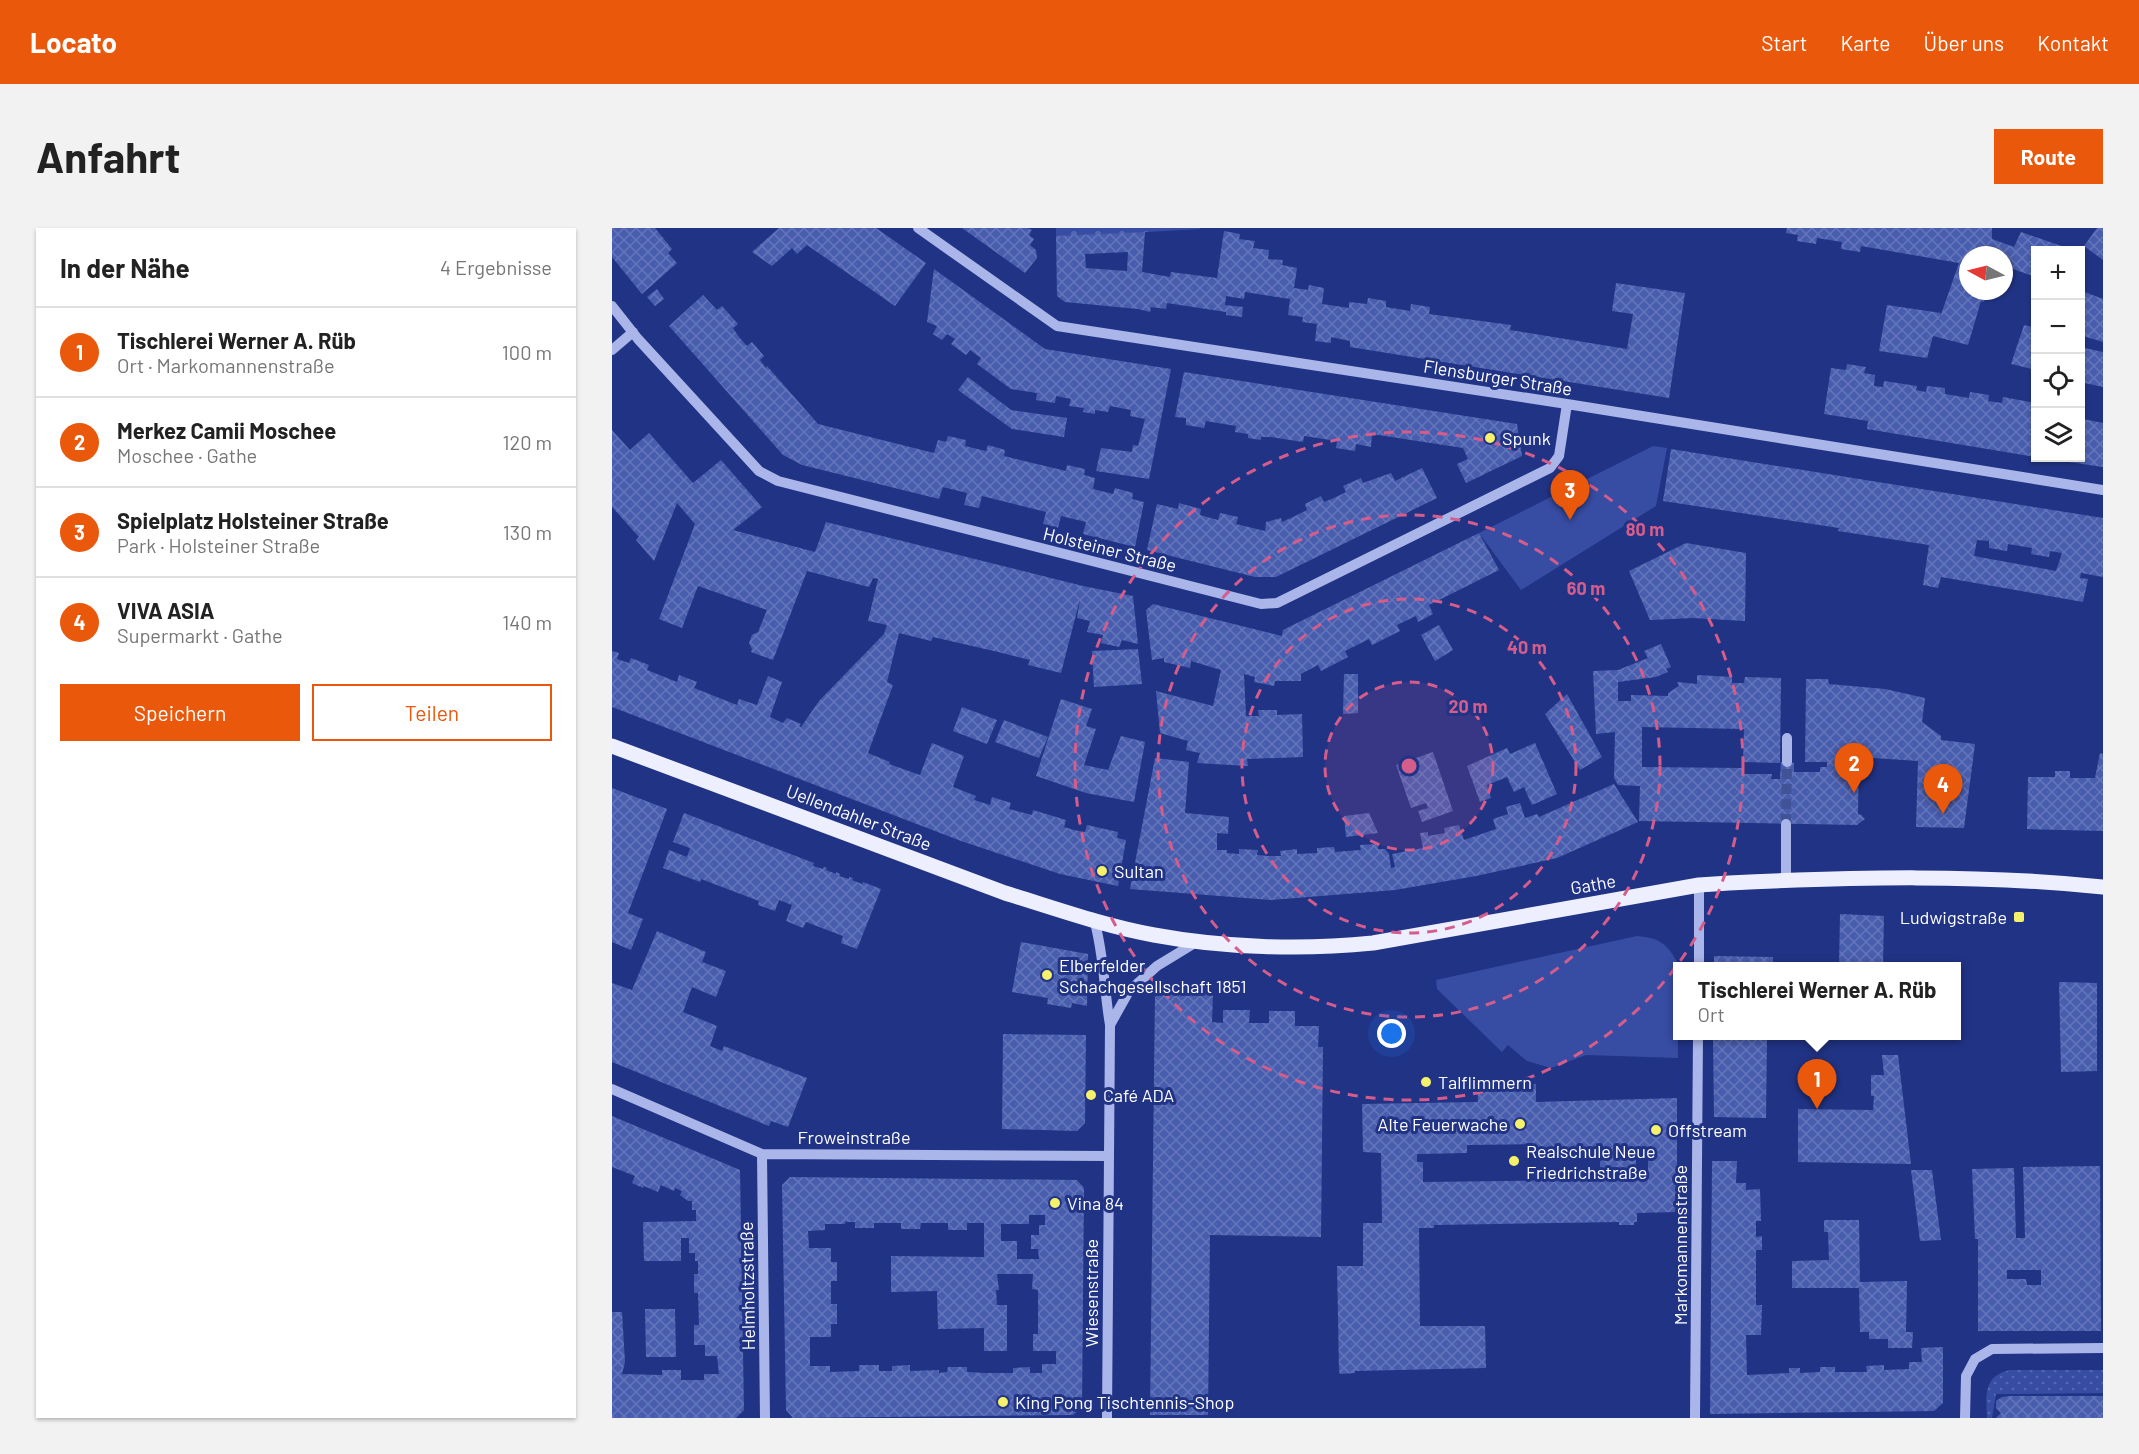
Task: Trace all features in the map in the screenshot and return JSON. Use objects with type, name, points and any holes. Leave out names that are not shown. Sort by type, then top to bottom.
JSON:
[{"type":"main road","name":"Uellendahler Straße","points":[[612,746],[1005,893],[1094,920]]},
{"type":"main road","name":"Gathe","points":[[1094,920],[1153,935],[1198,941],[1344,946],[1373,943],[1699,885],[1963,877],[2103,887]]},
{"type":"street","name":"Flensburger Straße","points":[[918,228],[1057,326],[1567,404],[2103,490]]},
{"type":"street","name":"Holsteiner Straße","points":[[612,306],[759,471],[777,481],[1261,604],[1277,603],[1550,468],[1559,456],[1567,404]]},
{"type":"street","points":[[612,350],[633,332]]},
{"type":"street","points":[[1787,738],[1787,762]]},
{"type":"street","points":[[1786,824],[1786,881]]},
{"type":"street","points":[[1699,885],[1699,962]]},
{"type":"street","name":"Wiesenstraße","points":[[1094,920],[1100,941],[1103,984],[1110,1025],[1107,1418]]},
{"type":"street","name":"Wiesenstraße","points":[[1110,1025],[1129,991],[1157,966],[1198,941]]},
{"type":"street","name":"Markomannenstraße","points":[[1695,1418],[1698,1040]]},
{"type":"street","name":"Froweinstraße","points":[[612,1089],[762,1154],[1108,1156]]},
{"type":"street","name":"Helmholtzstraße","points":[[762,1154],[765,1418]]},
{"type":"street","points":[[1965,1418],[1966,1376],[1975,1359],[1992,1349],[2103,1348]]},
{"type":"green space","points":[[1056,228],[1200,228],[1200,229],[1056,237]]},
{"type":"green space","points":[[1653,446],[1667,448],[1656,506],[1521,590],[1479,533]]},
{"type":"green space","points":[[1637,936],[1651,938],[1666,946],[1677,962],[1673,962],[1673,1040],[1678,1040],[1678,1058],[1586,1055],[1551,1068],[1527,1061],[1508,1045],[1502,1052],[1437,989],[1436,980]]},
{"type":"green space","points":[[2010,1370],[2103,1370],[2103,1393],[1996,1394],[1992,1418],[1987,1418],[1988,1388],[1995,1377]]},
{"type":"building","points":[[612,228],[655,228],[672,249],[668,253],[677,263],[642,294],[612,257]]},
{"type":"building","points":[[779,228],[876,228],[926,263],[895,306],[807,245],[797,254],[792,248],[772,266],[752,252]]},
{"type":"building","points":[[962,228],[1028,228],[1032,230],[1029,235],[1034,239],[1030,245],[1036,250],[1037,258],[1025,273]]},
{"type":"building","points":[[1787,228],[1992,228],[1992,239],[2011,246],[1959,246],[1959,263],[1861,246],[1860,252],[1841,249],[1842,242],[1817,238],[1816,244],[1797,241],[1798,235],[1786,233]]},
{"type":"building","points":[[2097,228],[2103,228],[2103,260],[2084,246]]},
{"type":"building","points":[[1224,231],[1240,234],[1239,239],[1255,241],[1253,248],[1269,250],[1268,259],[1283,260],[1282,265],[1297,268],[1294,288],[1308,290],[1309,285],[1324,288],[1322,304],[1349,308],[1349,302],[1367,304],[1368,298],[1386,301],[1386,307],[1410,311],[1411,304],[1430,307],[1429,314],[1511,325],[1510,330],[1627,349],[1633,314],[1612,311],[1616,283],[1685,293],[1669,398],[1350,347],[1350,341],[1331,337],[1331,343],[1315,341],[1317,324],[1302,322],[1303,317],[1288,315],[1290,299],[1245,292],[1244,299],[1226,296],[1225,305],[1243,307],[1242,317],[1226,315],[1226,312],[1167,303],[1166,309],[1151,307],[1150,312],[1065,302],[1057,296],[1056,236],[1145,232],[1142,272],[1170,277],[1171,272],[1217,278]],"holes":[[[1128,252],[1127,271],[1086,268],[1085,254]]]},
{"type":"building","points":[[2021,232],[2061,246],[2031,246],[2031,275],[2013,269],[2013,247]]},
{"type":"building","points":[[1959,263],[1959,300],[1985,300],[1981,301],[1968,345],[1933,336],[1927,358],[1879,351],[1887,305],[1941,313],[1937,326]]},
{"type":"building","points":[[934,269],[1045,349],[1171,369],[1149,479],[1096,471],[1101,448],[1132,452],[1133,445],[1138,446],[1145,419],[1130,416],[1131,410],[1110,406],[1108,412],[1095,410],[1095,414],[1083,412],[1084,408],[1069,406],[1071,399],[1056,396],[1055,403],[1036,400],[1037,393],[1011,389],[977,364],[981,358],[970,350],[966,355],[951,344],[955,339],[947,334],[942,340],[933,334],[937,326],[927,322]]},
{"type":"building","points":[[657,289],[664,299],[655,306],[647,297]]},
{"type":"building","points":[[2085,292],[2103,299],[2103,342],[2085,337]]},
{"type":"building","points":[[703,295],[717,310],[722,306],[738,324],[733,328],[739,337],[747,346],[752,342],[764,356],[760,360],[766,368],[767,366],[818,424],[934,453],[938,440],[946,442],[948,436],[966,440],[965,446],[986,451],[988,445],[1005,450],[1004,456],[1066,471],[1067,465],[1085,469],[1084,475],[1095,478],[1093,489],[1113,494],[1115,488],[1133,493],[1132,499],[1144,502],[1135,547],[1083,534],[1086,522],[1061,516],[1058,528],[1043,524],[1046,512],[982,496],[979,508],[964,505],[967,493],[943,487],[939,499],[802,465],[783,455],[669,326]]},
{"type":"building","points":[[2024,325],[2031,327],[2031,369],[2011,364]]},
{"type":"building","points":[[2085,348],[2103,352],[2103,387],[2085,383]]},
{"type":"building","points":[[1847,364],[1866,367],[1864,373],[1875,375],[1874,386],[1883,387],[1884,381],[1917,386],[1916,390],[1926,392],[1927,386],[1945,388],[1945,394],[1969,398],[1970,392],[1989,395],[1988,401],[2002,403],[2003,397],[2031,402],[2031,456],[1867,429],[1868,421],[1824,414],[1831,368],[1846,370]]},
{"type":"building","points":[[1184,372],[1517,424],[1522,456],[1466,483],[1457,464],[1468,459],[1463,448],[1372,434],[1371,447],[1356,444],[1355,451],[1336,448],[1337,441],[1304,436],[1303,442],[1271,437],[1261,437],[1261,440],[1248,438],[1248,434],[1235,432],[1236,426],[1206,421],[1204,428],[1186,425],[1186,418],[1175,417]]},
{"type":"building","points":[[968,377],[1011,410],[1067,418],[1064,437],[1012,429],[958,390]]},
{"type":"building","points":[[2085,419],[2103,423],[2103,467],[2069,462],[2085,462]]},
{"type":"building","points":[[612,430],[630,450],[649,433],[693,483],[721,460],[762,507],[733,530],[815,552],[826,522],[1083,586],[1133,596],[1138,644],[1122,640],[1119,647],[1101,643],[1103,635],[1087,632],[1090,621],[1077,618],[1080,599],[1061,673],[1028,665],[1030,660],[998,652],[933,637],[931,641],[899,633],[887,682],[893,685],[868,753],[890,762],[889,764],[920,775],[932,743],[964,756],[953,787],[976,796],[974,800],[990,805],[992,797],[1011,803],[1009,809],[1032,815],[1033,810],[1066,820],[1064,827],[1074,830],[1085,832],[1087,825],[1118,832],[1117,838],[1126,840],[1118,886],[1060,874],[961,841],[612,707],[612,651],[619,653],[617,659],[629,663],[631,658],[649,665],[647,670],[677,682],[679,675],[697,682],[694,688],[737,705],[739,699],[757,705],[768,676],[782,682],[770,717],[783,723],[787,718],[801,724],[799,726],[801,727],[819,701],[884,634],[887,625],[868,621],[878,579],[873,578],[869,587],[807,571],[773,660],[751,652],[749,643],[752,635],[758,632],[767,610],[698,586],[682,628],[659,619],[695,524],[677,503],[654,561],[636,540],[639,537],[612,507]]},
{"type":"building","points":[[1671,449],[2103,518],[2103,577],[2081,573],[2080,578],[2088,579],[2083,602],[1941,577],[1938,588],[1923,585],[1929,545],[1838,531],[1839,528],[1663,501]],"holes":[[[1977,540],[1989,541],[1989,548],[2007,551],[2008,544],[2032,548],[2031,554],[2049,557],[2050,551],[2062,553],[2056,571],[1974,556]]]},
{"type":"building","points":[[1422,468],[1437,498],[1276,577],[1255,577],[1147,550],[1157,504],[1178,509],[1179,503],[1201,509],[1200,515],[1218,520],[1220,513],[1238,517],[1236,524],[1265,531],[1266,522],[1281,518],[1282,522],[1293,517],[1307,510],[1305,504],[1321,496],[1324,502],[1334,498],[1346,492],[1343,486],[1361,478],[1363,483],[1391,473],[1395,481]]},
{"type":"building","points":[[1479,533],[1499,570],[1429,605],[1433,614],[1418,622],[1416,616],[1397,625],[1400,631],[1372,645],[1369,639],[1345,651],[1348,657],[1321,671],[1318,665],[1301,674],[1301,681],[1275,681],[1274,686],[1254,682],[1255,677],[1244,674],[1246,716],[1259,716],[1258,710],[1277,710],[1277,715],[1302,714],[1303,757],[1247,759],[1248,766],[1197,763],[1200,753],[1186,750],[1188,741],[1160,733],[1156,691],[1213,706],[1221,670],[1191,661],[1190,668],[1164,662],[1164,658],[1152,660],[1146,610],[1153,604],[1282,636],[1283,630]]},
{"type":"building","points":[[1686,543],[1746,553],[1745,621],[1693,618],[1650,620],[1629,571]]},
{"type":"building","points":[[1439,625],[1453,650],[1435,661],[1421,635]]},
{"type":"building","points":[[1661,644],[1671,667],[1666,669],[1668,672],[1656,677],[1618,682],[1618,701],[1631,701],[1631,695],[1668,696],[1668,693],[1679,686],[1677,682],[1697,684],[1697,675],[1732,677],[1732,683],[1744,683],[1745,677],[1781,678],[1780,763],[1743,762],[1744,729],[1642,727],[1642,767],[1743,768],[1743,774],[1772,774],[1771,779],[1780,779],[1781,762],[1787,762],[1794,763],[1794,772],[1820,772],[1820,767],[1827,767],[1827,762],[1805,762],[1806,679],[1828,679],[1829,684],[1885,689],[1925,698],[1922,722],[1941,736],[1941,740],[1975,744],[1964,828],[1916,827],[1918,761],[1859,757],[1858,814],[1865,819],[1857,825],[1639,821],[1640,786],[1618,785],[1614,778],[1615,732],[1596,734],[1593,671],[1618,670],[1648,658],[1644,651]]},
{"type":"building","points":[[1138,649],[1142,684],[1094,687],[1092,651]]},
{"type":"building","points":[[1344,674],[1358,674],[1358,713],[1343,714]]},
{"type":"building","points":[[1567,694],[1602,757],[1580,770],[1545,714]]},
{"type":"building","points":[[1061,699],[1092,709],[1086,726],[1096,729],[1084,765],[1108,770],[1121,736],[1145,742],[1134,802],[1086,793],[1036,776]]},
{"type":"building","points":[[962,707],[997,720],[987,744],[953,731]]},
{"type":"building","points":[[1004,720],[1048,737],[1039,758],[995,742]]},
{"type":"building","points":[[1535,743],[1557,794],[1532,805],[1524,787],[1514,792],[1507,777],[1487,785],[1491,798],[1480,802],[1467,766],[1507,748],[1510,754]]},
{"type":"building","points":[[1433,752],[1453,811],[1422,822],[1418,811],[1428,808],[1426,803],[1411,808],[1396,765]]},
{"type":"building","points":[[2100,753],[2103,754],[2103,831],[2027,829],[2028,777],[2055,777],[2055,771],[2070,771],[2070,778],[2095,778]]},
{"type":"building","points":[[1155,758],[1189,762],[1185,813],[1229,817],[1228,834],[1217,833],[1217,850],[1227,850],[1227,853],[1239,854],[1239,849],[1258,850],[1257,855],[1281,856],[1280,851],[1297,849],[1297,854],[1317,853],[1317,848],[1334,847],[1335,852],[1361,850],[1360,845],[1378,844],[1378,849],[1385,849],[1389,854],[1391,868],[1395,867],[1392,854],[1423,848],[1420,833],[1428,832],[1428,836],[1445,833],[1444,828],[1459,825],[1464,840],[1496,829],[1493,819],[1508,814],[1506,807],[1520,803],[1525,818],[1537,814],[1539,817],[1614,784],[1638,822],[1557,858],[1476,876],[1395,890],[1271,900],[1130,889]]},
{"type":"building","points":[[612,788],[667,809],[628,913],[643,919],[631,950],[612,942]]},
{"type":"building","points":[[684,813],[814,863],[813,866],[827,868],[826,870],[840,874],[839,876],[853,878],[852,880],[862,884],[863,882],[881,889],[857,949],[841,943],[843,936],[806,922],[803,928],[786,921],[792,905],[779,900],[775,911],[758,905],[759,901],[701,879],[700,882],[663,868],[669,850],[687,857],[690,848],[673,842]]},
{"type":"building","points":[[1369,813],[1378,833],[1346,837],[1344,816]]},
{"type":"building","points":[[1840,914],[1884,916],[1883,962],[1839,962]]},
{"type":"building","points":[[657,931],[706,952],[702,962],[726,971],[716,997],[692,987],[683,1012],[717,1026],[710,1046],[722,1051],[724,1046],[807,1078],[788,1127],[771,1121],[769,1126],[612,1062],[612,983],[632,990]]},
{"type":"building","points":[[1021,942],[1088,954],[1087,1006],[1072,1003],[1071,1008],[1047,1004],[1048,998],[1012,992]]},
{"type":"building","points":[[1714,956],[1773,957],[1773,962],[1714,962]]},
{"type":"building","points":[[2059,982],[2097,983],[2097,1071],[2061,1072]]},
{"type":"building","points":[[1155,992],[1213,994],[1212,1022],[1223,1023],[1223,1010],[1250,1010],[1249,1023],[1269,1023],[1269,1011],[1295,1011],[1295,1026],[1319,1026],[1318,1047],[1323,1047],[1321,1237],[1210,1235],[1208,1415],[1150,1415]]},
{"type":"building","points":[[1003,1034],[1086,1035],[1085,1123],[1077,1131],[1002,1129]]},
{"type":"building","points":[[1713,1040],[1767,1040],[1766,1118],[1714,1117]]},
{"type":"building","points":[[1882,1055],[1898,1055],[1911,1164],[1798,1162],[1798,1109],[1873,1110],[1871,1075],[1884,1075]]},
{"type":"building","points":[[1477,1079],[1495,1079],[1495,1084],[1536,1084],[1536,1102],[1677,1098],[1677,1212],[1637,1213],[1637,1222],[1634,1222],[1634,1225],[1619,1225],[1619,1222],[1434,1225],[1434,1228],[1419,1228],[1420,1326],[1485,1326],[1486,1368],[1355,1371],[1355,1373],[1340,1374],[1337,1266],[1363,1266],[1363,1223],[1382,1223],[1381,1153],[1363,1152],[1362,1104],[1478,1102]],"holes":[[[1535,1144],[1535,1160],[1600,1160],[1600,1180],[1423,1182],[1423,1162],[1417,1162],[1417,1154],[1467,1153],[1467,1145]],[[1636,1159],[1648,1159],[1648,1178],[1636,1178]]]},
{"type":"building","points":[[612,1116],[740,1170],[744,1410],[736,1418],[612,1418],[612,1312],[622,1312],[625,1362],[622,1374],[662,1375],[662,1370],[681,1370],[681,1380],[704,1380],[704,1374],[719,1374],[717,1356],[705,1356],[705,1345],[694,1345],[694,1325],[699,1325],[698,1293],[694,1293],[694,1274],[698,1274],[698,1261],[695,1261],[695,1253],[689,1253],[689,1238],[681,1238],[681,1261],[644,1261],[643,1222],[696,1221],[696,1210],[692,1210],[692,1201],[680,1195],[682,1191],[675,1188],[674,1191],[661,1185],[658,1192],[644,1186],[643,1188],[632,1183],[635,1176],[612,1167]]},
{"type":"building","points":[[1712,1161],[1737,1161],[1736,1183],[1746,1183],[1746,1190],[1760,1189],[1761,1221],[1756,1221],[1756,1237],[1762,1236],[1762,1250],[1756,1250],[1756,1305],[1762,1305],[1761,1335],[1746,1335],[1747,1375],[1789,1373],[1789,1368],[1800,1368],[1800,1373],[1820,1372],[1820,1367],[1835,1367],[1835,1372],[1867,1372],[1866,1366],[1884,1365],[1884,1370],[1909,1369],[1909,1362],[1922,1362],[1921,1348],[1943,1347],[1943,1403],[1934,1411],[1710,1414]]},
{"type":"building","points":[[2100,1166],[2101,1331],[1978,1331],[1978,1239],[1975,1239],[1972,1169],[2014,1168],[2016,1238],[2025,1238],[2023,1167]],"holes":[[[2007,1270],[2041,1270],[2041,1285],[2027,1285],[2026,1279],[2007,1279]]]},
{"type":"building","points":[[1911,1170],[1932,1170],[1941,1240],[1920,1241]]},
{"type":"building","points":[[790,1177],[1077,1180],[1084,1188],[1082,1407],[1073,1415],[793,1418],[786,1410],[782,1185]],"holes":[[[1029,1215],[1045,1215],[1045,1225],[1039,1225],[1039,1235],[1031,1235],[1031,1249],[1038,1249],[1039,1259],[1017,1259],[1017,1241],[1001,1241],[1001,1224],[1029,1224]],[[845,1222],[855,1222],[855,1228],[874,1228],[874,1223],[901,1223],[901,1229],[920,1229],[921,1223],[948,1223],[948,1230],[967,1230],[967,1223],[984,1223],[984,1257],[891,1256],[891,1292],[937,1291],[938,1329],[984,1328],[984,1351],[1007,1351],[1007,1305],[997,1305],[996,1290],[999,1290],[997,1274],[1033,1274],[1032,1289],[1038,1290],[1038,1334],[1033,1334],[1033,1351],[1056,1351],[1056,1364],[1042,1364],[1042,1373],[1030,1373],[1030,1367],[1013,1368],[1013,1373],[967,1372],[967,1367],[948,1367],[947,1372],[939,1373],[939,1370],[910,1371],[910,1365],[892,1366],[892,1371],[879,1371],[879,1365],[859,1365],[859,1371],[830,1372],[830,1366],[810,1366],[810,1337],[831,1337],[831,1324],[837,1324],[837,1304],[831,1304],[831,1281],[837,1281],[837,1262],[831,1262],[831,1248],[809,1248],[808,1231],[825,1230],[825,1224],[845,1224]]]},
{"type":"building","points":[[1824,1220],[1859,1220],[1860,1282],[1907,1281],[1906,1332],[1913,1332],[1912,1348],[1888,1348],[1888,1339],[1869,1339],[1869,1332],[1860,1332],[1859,1288],[1792,1288],[1792,1261],[1829,1260],[1828,1232],[1824,1232]]},
{"type":"building","points":[[645,1309],[675,1309],[676,1357],[646,1357]]},
{"type":"building","points":[[2103,1396],[2103,1418],[1996,1418],[2001,1413],[1996,1408],[1996,1401],[2002,1397]]},
{"type":"tunnel","points":[[1786,824],[1787,762]]},
{"type":"place","name":"Spunk","points":[[1490,438]]},
{"type":"place","name":"Spielplatz Holsteiner Straße","points":[[1570,520]]},
{"type":"place","name":"Merkez Camii Moschee","points":[[1854,793]]},
{"type":"place","name":"VIVA ASIA","points":[[1943,814]]},
{"type":"place","name":"Sultan","points":[[1102,871]]},
{"type":"place","name":"Ludwigstraße","points":[[2019,917]]},
{"type":"place","name":"Elberfelder Schachgesellschaft 1851","points":[[1047,975]]},
{"type":"place","name":"Talflimmern","points":[[1426,1082]]},
{"type":"place","name":"Café ADA","points":[[1091,1095]]},
{"type":"place","name":"Tischlerei Werner A. Rüb","points":[[1817,1109]]},
{"type":"place","name":"Alte Feuerwache","points":[[1520,1124]]},
{"type":"place","name":"Offstream","points":[[1656,1130]]},
{"type":"place","name":"Realschule Neue Friedrichstraße","points":[[1514,1161]]},
{"type":"place","name":"Vina 84","points":[[1055,1203]]},
{"type":"place","name":"King Pong Tischtennis-Shop","points":[[1003,1402]]}]
